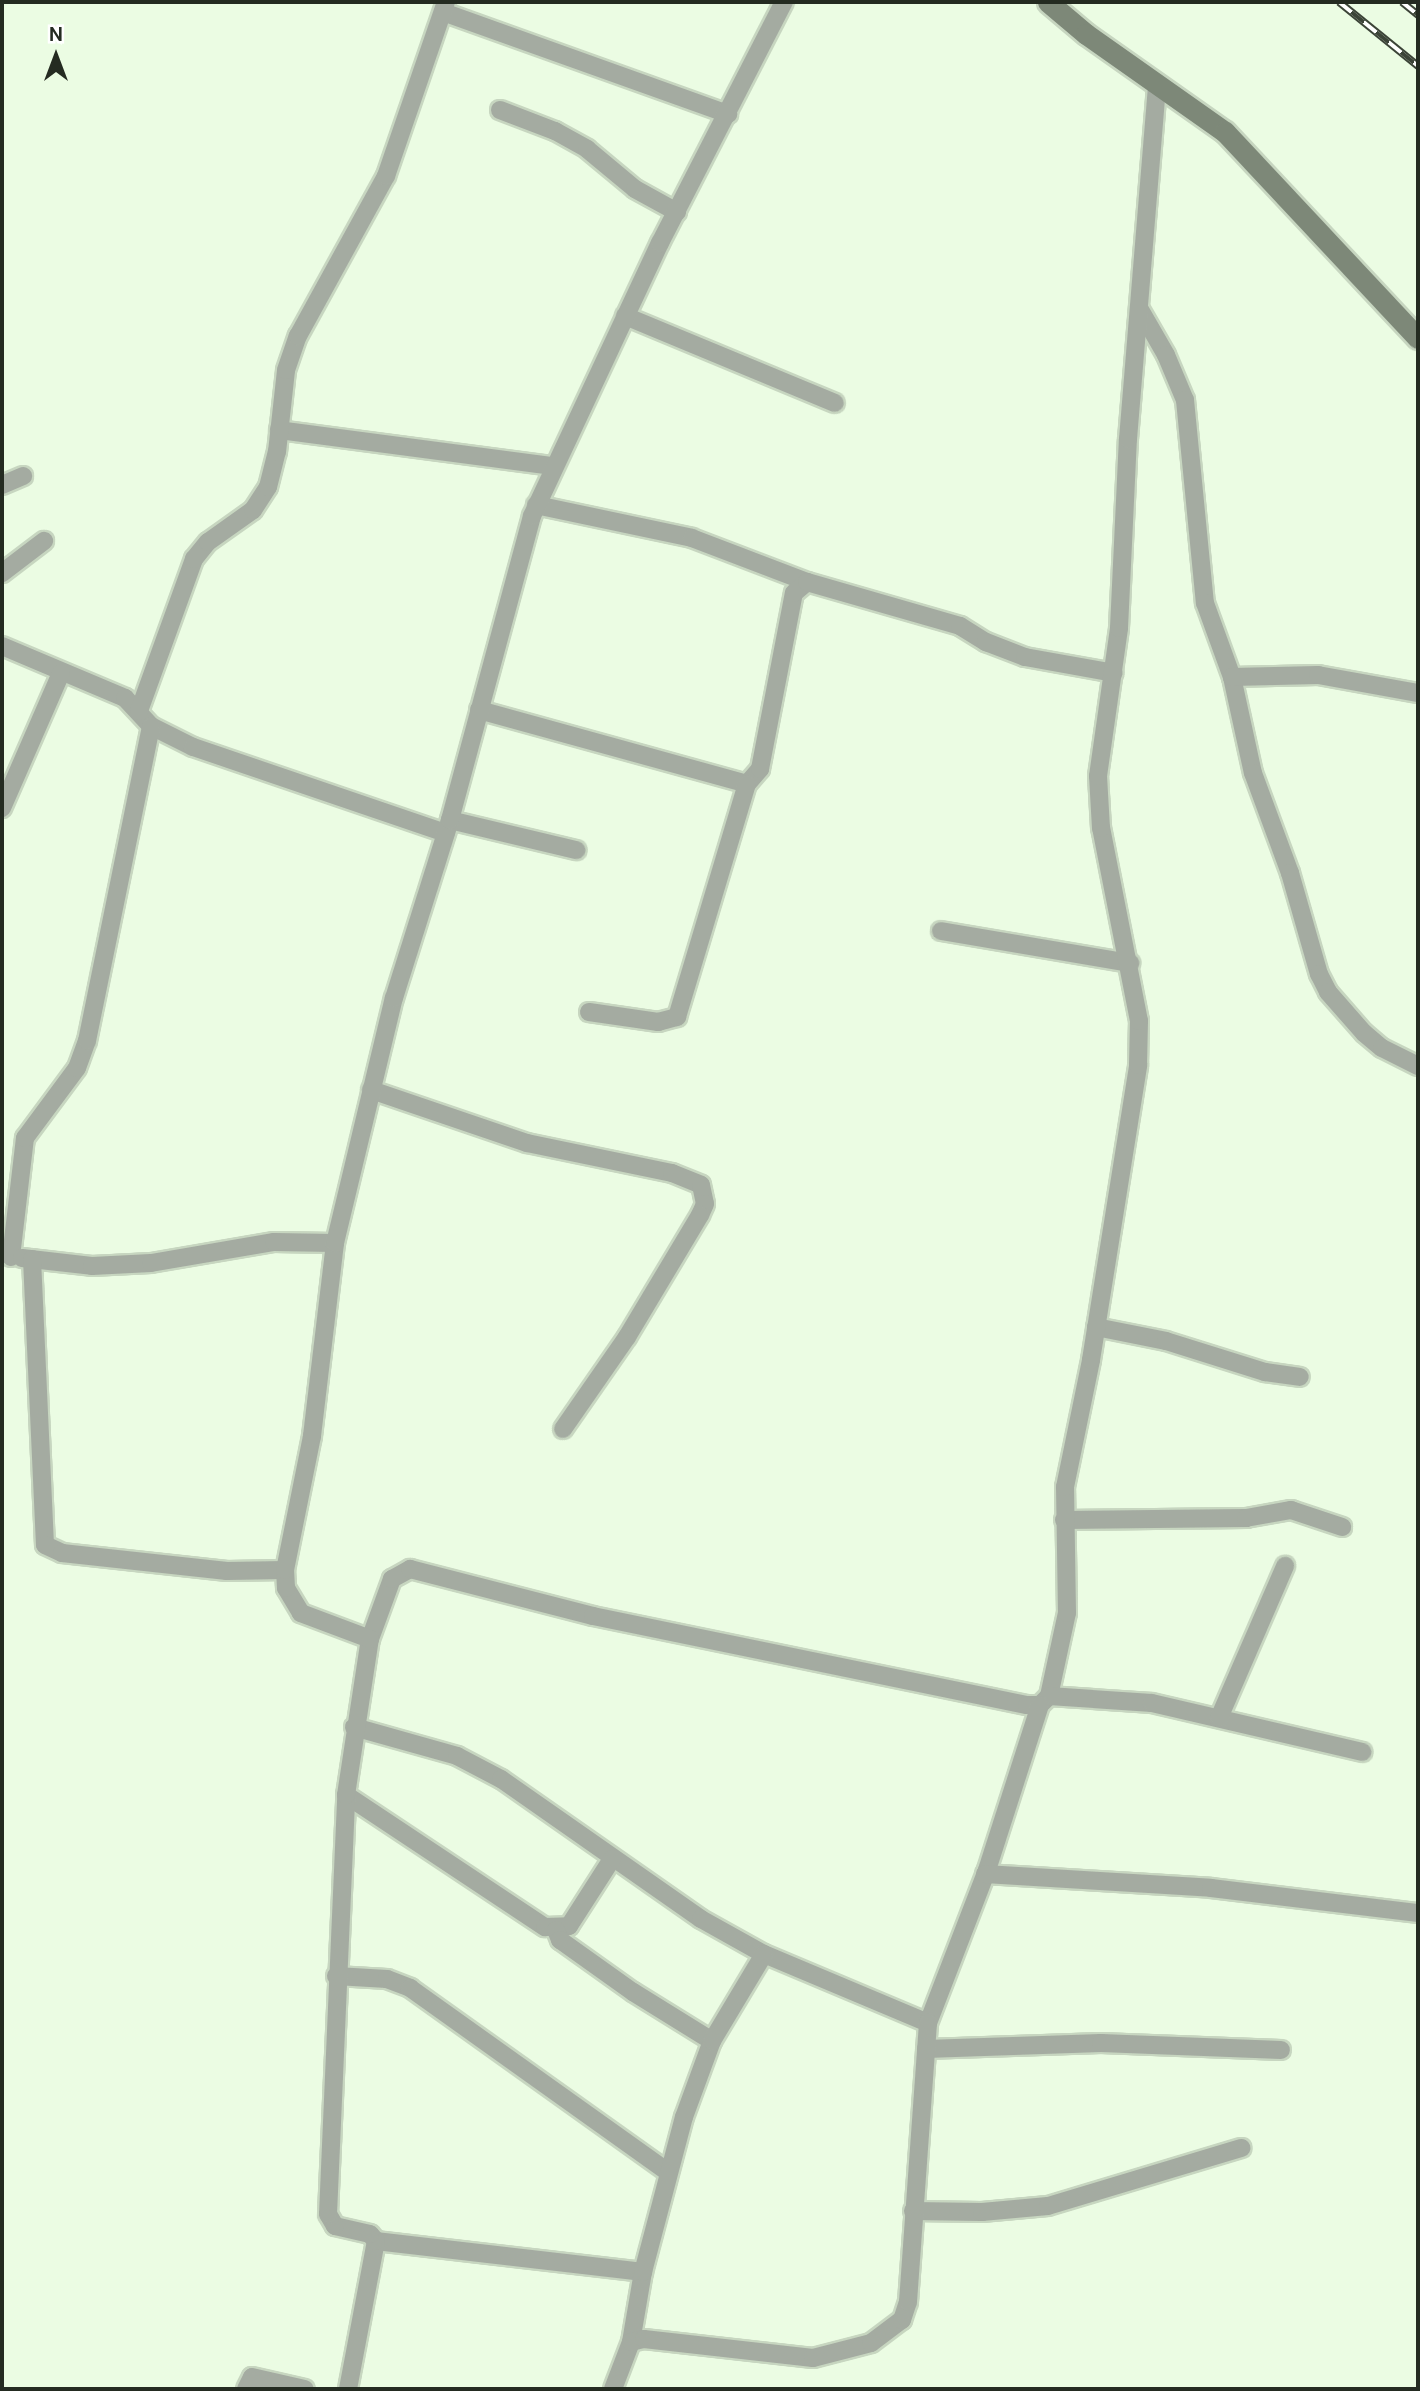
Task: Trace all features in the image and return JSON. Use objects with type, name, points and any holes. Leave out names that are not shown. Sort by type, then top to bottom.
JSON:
[{"type":"main road","points":[[1048,2],[1157,85],[1225,132],[1418,338]]},
{"type":"street","points":[[370,1639],[301,1613],[286,1588],[285,1570],[312,1436],[335,1243],[371,1090],[448,826],[536,505],[552,466],[625,316],[784,2]]},
{"type":"street","points":[[139,711],[194,559],[260,499],[271,476],[286,370],[298,336],[386,176],[444,7],[728,114]]},
{"type":"street","points":[[631,2342],[664,2339],[813,2358],[871,2343],[902,2320],[908,2302],[928,2022],[985,1874],[1044,1700],[1067,1613],[1064,1520],[1069,1460],[1096,1327],[1138,1065],[1139,1021],[1130,963],[1101,828],[1102,725],[1114,673],[1157,85]]},
{"type":"street","points":[[500,110],[576,143],[635,189],[677,212]]},
{"type":"street","points":[[1139,308],[1185,400],[1198,498],[1201,580],[1232,677],[1253,773],[1324,983],[1364,1033],[1382,1048],[1418,1066]]},
{"type":"street","points":[[625,316],[835,403]]},
{"type":"street","points":[[279,430],[552,466]]},
{"type":"street","points":[[2,485],[23,476]]},
{"type":"street","points":[[536,505],[692,538],[807,582],[961,626],[1014,654],[1114,673]]},
{"type":"street","points":[[2,573],[44,541]]},
{"type":"street","points":[[589,1012],[658,1022],[677,1017],[747,784],[760,769],[794,593],[807,582]]},
{"type":"street","points":[[2,646],[125,698],[151,726],[193,747],[448,826],[576,850]]},
{"type":"street","points":[[2,808],[61,673]]},
{"type":"street","points":[[1232,677],[1318,675],[1418,693]]},
{"type":"street","points":[[479,710],[747,784]]},
{"type":"street","points":[[151,726],[87,1041],[77,1068],[25,1138],[6,1256],[92,1266],[151,1263],[274,1242],[335,1243]]},
{"type":"street","points":[[941,932],[1130,963]]},
{"type":"street","points":[[371,1090],[527,1143],[672,1172],[701,1185],[705,1203],[700,1215],[627,1337],[563,1429]]},
{"type":"street","points":[[32,1259],[45,1545],[62,1553],[227,1571],[285,1570]]},
{"type":"street","points":[[1096,1327],[1166,1341],[1265,1372],[1300,1377]]},
{"type":"street","points":[[1064,1520],[1245,1518],[1291,1510],[1342,1527]]},
{"type":"street","points":[[1219,1718],[1285,1566]]},
{"type":"street","points":[[643,2273],[376,2241],[370,2234],[335,2226],[328,2214],[336,1976],[346,1795],[370,1639],[393,1579],[410,1569],[593,1615],[1044,1700],[1152,1703],[1362,1752]]},
{"type":"street","points":[[355,1727],[457,1756],[501,1779],[701,1919],[764,1954],[928,2022]]},
{"type":"street","points":[[346,1795],[494,1897],[556,1930],[560,1940],[633,1992],[712,2041]]},
{"type":"street","points":[[556,1930],[569,1926],[612,1859]]},
{"type":"street","points":[[985,1874],[1211,1888],[1418,1913]]},
{"type":"street","points":[[613,2389],[631,2342],[643,2273],[668,2172],[712,2041],[764,1954]]},
{"type":"street","points":[[336,1976],[387,1979],[410,1988],[668,2172]]},
{"type":"street","points":[[926,2049],[1101,2043],[1281,2050]]},
{"type":"street","points":[[913,2211],[982,2212],[1048,2206],[1241,2148]]},
{"type":"street","points":[[348,2389],[376,2241]]},
{"type":"street","points":[[246,2389],[252,2377],[305,2389]]},
{"type":"railway","points":[[1339,2],[1418,66]]},
{"type":"railway","points":[[1402,2],[1418,15]]}]
